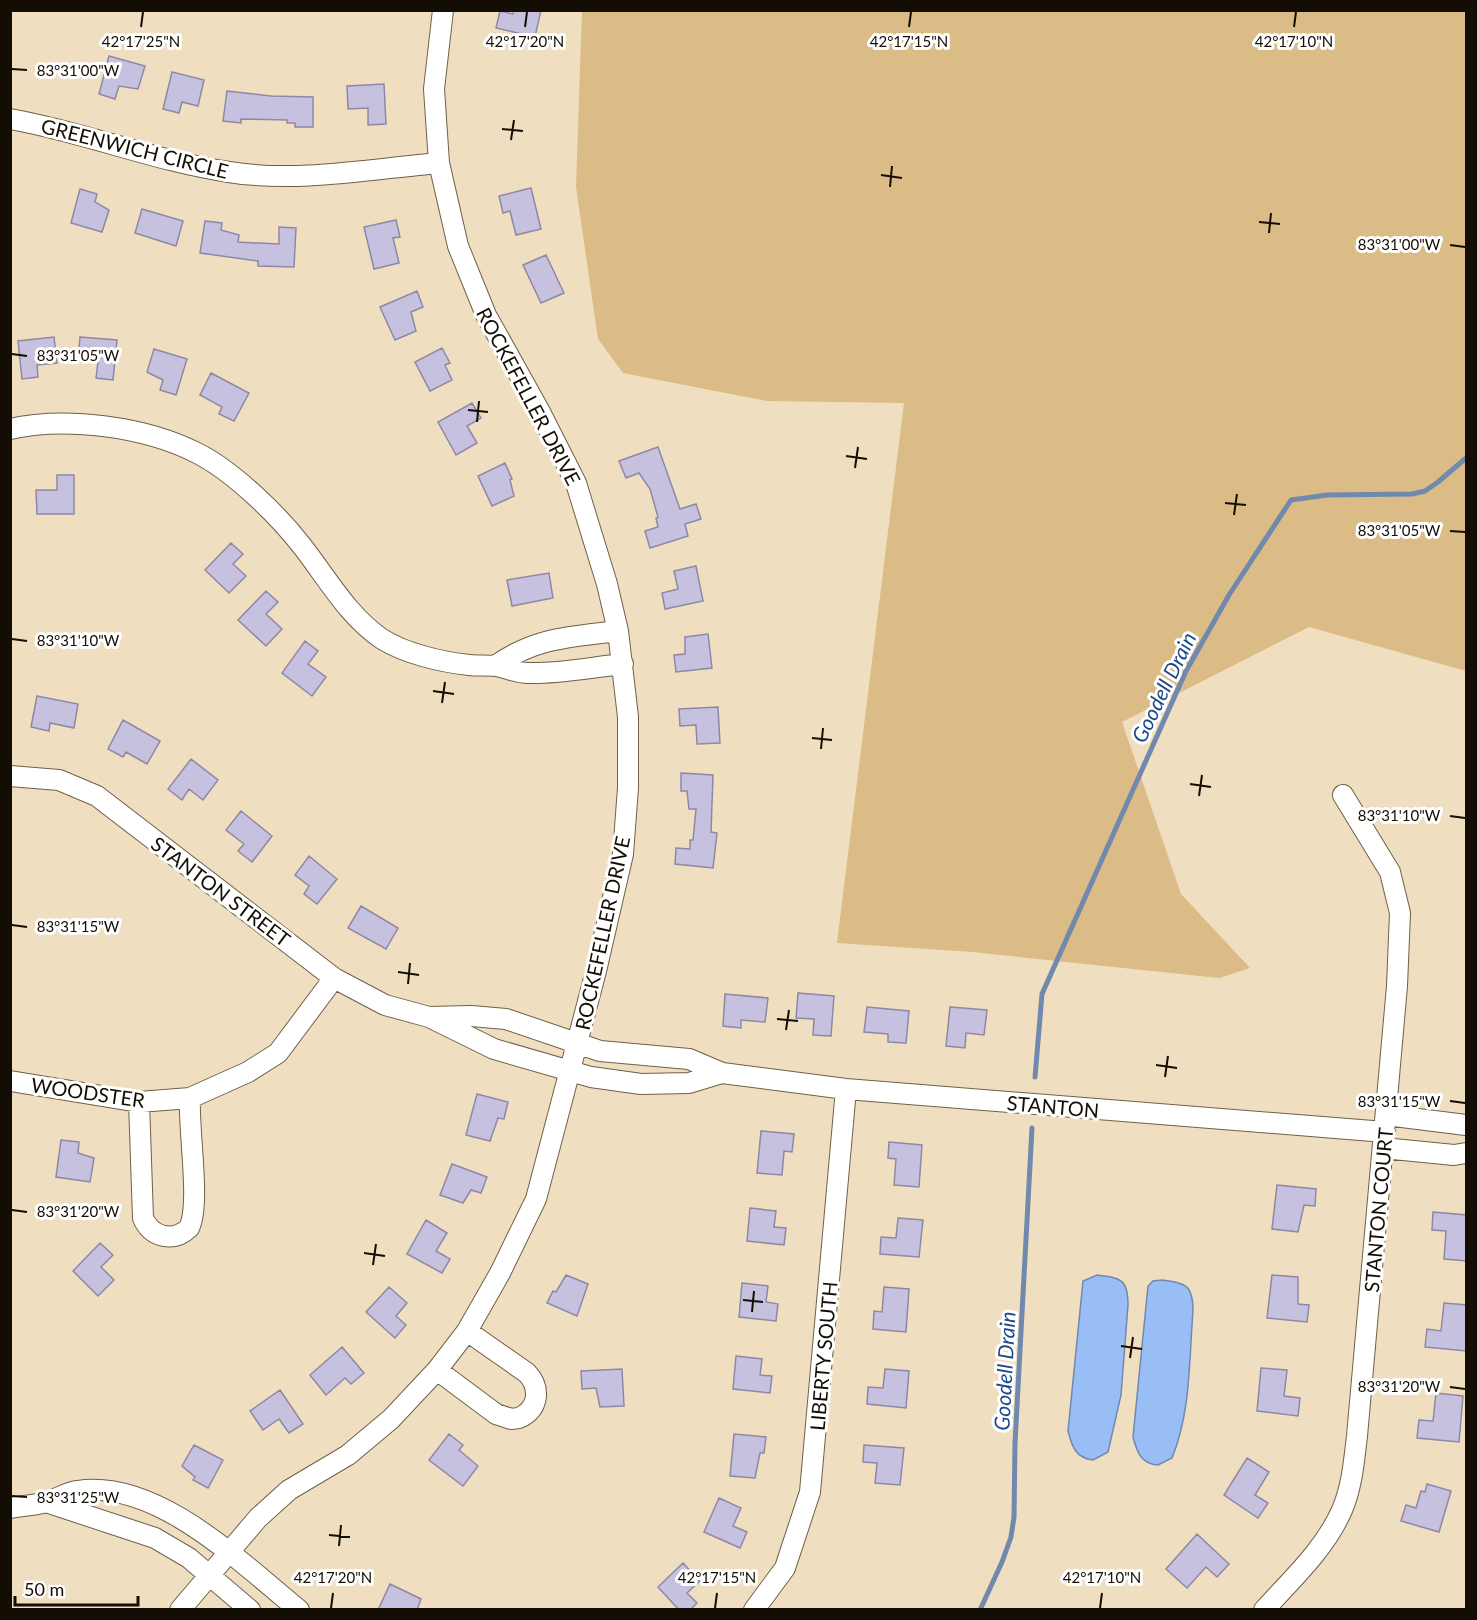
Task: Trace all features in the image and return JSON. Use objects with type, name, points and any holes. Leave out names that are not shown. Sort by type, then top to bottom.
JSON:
[{"type":"street","name":"ROCKEFELLER DRIVE","points":[[180,1610],[208,1574],[258,1518],[289,1490],[348,1455],[391,1419],[437,1370],[467,1331],[500,1273],[536,1199],[556,1131],[623,854],[628,776],[628,717],[618,631],[607,584],[576,483],[539,410],[486,315],[469,279],[453,227],[440,163],[434,89],[443,10]]},
{"type":"street","name":"GREENWICH CIRCLE","points":[[10,119],[49,126],[188,165],[231,172],[308,176],[440,163]]},
{"type":"street","points":[[10,429],[30,425],[110,427],[156,438],[198,453],[257,497],[302,545],[338,596],[383,639],[434,658],[468,665],[495,666],[526,673],[623,663]]},
{"type":"street","points":[[495,666],[517,651],[545,641],[618,631]]},
{"type":"street","name":"STANTON STREET","points":[[10,776],[59,780],[97,796],[334,978],[385,1005],[429,1017],[495,1049],[569,1071],[641,1084],[689,1083],[722,1073]]},
{"type":"street","name":"STANTON COURT","points":[[1264,1610],[1316,1553],[1342,1511],[1350,1487],[1357,1436],[1385,1132],[1400,913],[1390,872],[1343,795]]},
{"type":"street","name":"WOODSTER","points":[[10,1081],[139,1102],[190,1098],[248,1072],[278,1053],[334,978]]},
{"type":"street","name":"STANTON STREET","points":[[429,1017],[471,1016],[506,1019],[600,1051],[689,1059],[722,1073]]},
{"type":"street","name":"STANTON","points":[[722,1073],[846,1089],[1385,1132]]},
{"type":"street","name":"LIBERTY SOUTH","points":[[754,1610],[785,1568],[810,1492],[846,1089]]},
{"type":"street","points":[[139,1102],[142,1218],[151,1231],[167,1237],[176,1236],[189,1228],[194,1212],[190,1098]]},
{"type":"street","points":[[1385,1132],[1467,1125]]},
{"type":"street","points":[[1385,1132],[1454,1155],[1467,1153]]},
{"type":"street","points":[[437,1370],[502,1417],[519,1418],[531,1408],[536,1400],[534,1380],[467,1331]]},
{"type":"street","points":[[10,1508],[46,1502],[77,1491],[115,1492],[150,1502],[190,1524],[299,1610]]},
{"type":"street","points":[[46,1502],[155,1538],[208,1574],[250,1610]]},
{"type":"shaded area","points":[[582,11],[1466,11],[1466,671],[1309,627],[1122,722],[1181,894],[1250,968],[1219,978],[972,952],[837,943],[904,403],[767,401],[623,373],[598,339],[576,187]]},
{"type":"water","points":[[1097,1275],[1122,1281],[1127,1290],[1128,1305],[1121,1395],[1108,1452],[1093,1460],[1082,1457],[1076,1451],[1068,1431],[1083,1281]]},
{"type":"water","points":[[1153,1281],[1177,1282],[1190,1291],[1193,1311],[1183,1422],[1172,1458],[1158,1465],[1144,1460],[1136,1448],[1133,1437],[1148,1286]]},
{"type":"building","points":[[514,10],[541,10],[535,37],[496,28],[500,11],[513,14]]},
{"type":"building","points":[[109,56],[145,66],[138,89],[119,86],[115,99],[99,94]]},
{"type":"building","points":[[172,72],[204,80],[198,106],[182,102],[179,113],[163,109]]},
{"type":"building","points":[[384,84],[386,124],[368,125],[368,108],[348,109],[347,86]]},
{"type":"building","points":[[227,91],[271,96],[313,97],[313,127],[295,127],[295,123],[287,123],[287,120],[241,119],[241,123],[223,121]]},
{"type":"building","points":[[531,188],[541,229],[516,235],[510,211],[503,213],[499,196]]},
{"type":"building","points":[[80,189],[97,194],[95,202],[109,210],[102,232],[71,223]]},
{"type":"building","points":[[142,209],[183,221],[176,246],[135,233]]},
{"type":"building","points":[[396,220],[400,237],[393,238],[399,263],[374,269],[364,227]]},
{"type":"building","points":[[205,221],[222,223],[221,230],[239,235],[238,242],[279,244],[279,227],[296,228],[294,267],[258,266],[258,261],[200,253]]},
{"type":"building","points":[[546,255],[564,293],[541,303],[523,265]]},
{"type":"building","points":[[417,291],[423,307],[411,312],[416,331],[395,340],[380,307]]},
{"type":"building","points":[[54,337],[57,363],[37,365],[38,377],[22,379],[18,341]]},
{"type":"building","points":[[80,337],[117,340],[113,380],[96,378],[98,362],[78,360]]},
{"type":"building","points":[[442,348],[450,363],[445,365],[452,380],[430,391],[415,362]]},
{"type":"building","points":[[154,349],[187,359],[176,395],[160,390],[163,380],[147,372]]},
{"type":"building","points":[[211,373],[249,393],[234,421],[219,414],[222,407],[200,395]]},
{"type":"building","points":[[472,403],[481,418],[467,426],[477,443],[456,455],[438,422]]},
{"type":"building","points":[[658,447],[680,509],[696,504],[701,519],[685,524],[688,536],[650,548],[645,531],[658,527],[656,518],[658,517],[650,489],[639,473],[626,478],[619,461]]},
{"type":"building","points":[[505,463],[512,479],[510,480],[514,496],[492,506],[478,476]]},
{"type":"building","points":[[57,475],[74,475],[74,514],[37,514],[36,490],[57,490]]},
{"type":"building","points":[[231,543],[243,554],[233,564],[246,576],[229,593],[205,570]]},
{"type":"building","points":[[696,566],[703,601],[665,609],[662,593],[678,589],[674,571]]},
{"type":"building","points":[[549,573],[553,598],[512,606],[507,580]]},
{"type":"building","points":[[266,591],[278,602],[266,614],[282,629],[266,646],[238,620]]},
{"type":"building","points":[[708,634],[712,668],[676,672],[674,655],[685,654],[685,637]]},
{"type":"building","points":[[305,641],[318,651],[308,664],[326,677],[312,696],[282,673]]},
{"type":"building","points":[[37,696],[78,704],[74,728],[50,723],[49,731],[31,727]]},
{"type":"building","points":[[718,707],[720,743],[697,744],[696,725],[680,726],[679,709]]},
{"type":"building","points":[[123,720],[160,741],[147,764],[126,752],[123,757],[108,749]]},
{"type":"building","points":[[191,759],[218,780],[203,800],[189,789],[182,800],[168,789]]},
{"type":"building","points":[[681,773],[713,775],[711,832],[717,833],[713,868],[675,864],[676,848],[690,849],[696,809],[689,809],[687,791],[681,791]]},
{"type":"building","points":[[241,811],[272,836],[252,862],[238,851],[244,844],[226,830]]},
{"type":"building","points":[[309,856],[337,879],[317,904],[304,894],[309,886],[295,875]]},
{"type":"building","points":[[361,906],[398,928],[386,949],[348,928]]},
{"type":"building","points":[[798,993],[834,996],[831,1036],[813,1035],[814,1019],[796,1018]]},
{"type":"building","points":[[725,994],[768,998],[765,1022],[741,1020],[741,1028],[723,1026]]},
{"type":"building","points":[[867,1007],[909,1011],[906,1043],[888,1042],[888,1034],[864,1032]]},
{"type":"building","points":[[950,1007],[987,1010],[984,1035],[966,1033],[965,1048],[946,1046]]},
{"type":"building","points":[[477,1094],[508,1102],[504,1119],[498,1118],[490,1141],[466,1135]]},
{"type":"building","points":[[761,1131],[794,1134],[792,1152],[784,1151],[782,1175],[757,1173]]},
{"type":"building","points":[[61,1140],[79,1142],[78,1153],[94,1158],[90,1182],[56,1177]]},
{"type":"building","points":[[889,1142],[922,1145],[919,1187],[894,1185],[896,1159],[888,1158]]},
{"type":"building","points":[[452,1164],[487,1177],[481,1193],[471,1190],[463,1203],[440,1195]]},
{"type":"building","points":[[1277,1185],[1316,1189],[1315,1206],[1304,1205],[1298,1232],[1272,1229]]},
{"type":"building","points":[[750,1208],[776,1211],[774,1227],[786,1228],[784,1245],[747,1241]]},
{"type":"building","points":[[1433,1212],[1467,1215],[1467,1261],[1444,1259],[1446,1231],[1432,1230]]},
{"type":"building","points":[[898,1218],[923,1220],[919,1257],[880,1254],[881,1237],[896,1238]]},
{"type":"building","points":[[426,1220],[447,1233],[436,1251],[450,1259],[442,1273],[407,1254]]},
{"type":"building","points":[[100,1243],[113,1255],[101,1267],[114,1280],[98,1296],[73,1271]]},
{"type":"building","points":[[566,1275],[588,1284],[577,1316],[547,1303]]},
{"type":"building","points":[[1272,1275],[1298,1277],[1298,1304],[1309,1305],[1307,1322],[1267,1318]]},
{"type":"building","points":[[742,1283],[768,1286],[766,1302],[778,1304],[776,1321],[739,1317]]},
{"type":"building","points":[[389,1287],[407,1303],[396,1316],[406,1325],[395,1338],[366,1312]]},
{"type":"building","points":[[884,1287],[909,1289],[906,1332],[873,1329],[874,1311],[882,1312]]},
{"type":"building","points":[[1444,1303],[1467,1305],[1467,1351],[1425,1347],[1427,1329],[1441,1331]]},
{"type":"building","points":[[342,1347],[364,1373],[351,1384],[345,1378],[326,1395],[310,1375]]},
{"type":"building","points":[[736,1356],[762,1359],[760,1375],[772,1376],[770,1393],[733,1389]]},
{"type":"building","points":[[1261,1368],[1287,1370],[1284,1396],[1300,1398],[1298,1416],[1257,1411]]},
{"type":"building","points":[[622,1369],[624,1406],[600,1407],[596,1388],[582,1389],[581,1371]]},
{"type":"building","points":[[885,1369],[909,1371],[906,1408],[867,1404],[868,1387],[883,1388]]},
{"type":"building","points":[[280,1390],[303,1424],[289,1433],[279,1419],[263,1430],[250,1411]]},
{"type":"building","points":[[1436,1393],[1463,1396],[1459,1442],[1417,1438],[1419,1420],[1433,1421]]},
{"type":"building","points":[[449,1434],[463,1445],[459,1450],[478,1466],[463,1486],[429,1460]]},
{"type":"building","points":[[734,1434],[766,1437],[764,1453],[760,1453],[755,1478],[730,1476]]},
{"type":"building","points":[[194,1445],[223,1460],[208,1488],[193,1480],[195,1477],[182,1466]]},
{"type":"building","points":[[864,1445],[904,1448],[900,1485],[875,1483],[877,1463],[863,1462]]},
{"type":"building","points":[[1247,1458],[1269,1472],[1255,1495],[1268,1503],[1258,1518],[1224,1495]]},
{"type":"building","points":[[1427,1484],[1451,1491],[1439,1532],[1401,1521],[1406,1505],[1416,1508],[1421,1491],[1425,1492]]},
{"type":"building","points":[[719,1498],[741,1508],[733,1526],[747,1532],[740,1548],[704,1532]]},
{"type":"building","points":[[1197,1534],[1229,1564],[1217,1577],[1206,1567],[1187,1588],[1166,1569]]},
{"type":"building","points":[[683,1563],[700,1581],[687,1593],[697,1603],[690,1610],[679,1610],[658,1587]]},
{"type":"building","points":[[390,1584],[421,1599],[417,1610],[378,1610]]},
{"type":"waterway","name":"Goodell Drain","points":[[1035,1077],[1042,994],[1186,671],[1229,595],[1291,500],[1327,495],[1412,494],[1425,491],[1466,458]]},
{"type":"waterway","name":"Goodell Drain","points":[[980,1610],[1002,1562],[1011,1537],[1014,1517],[1015,1443],[1032,1128]]}]
